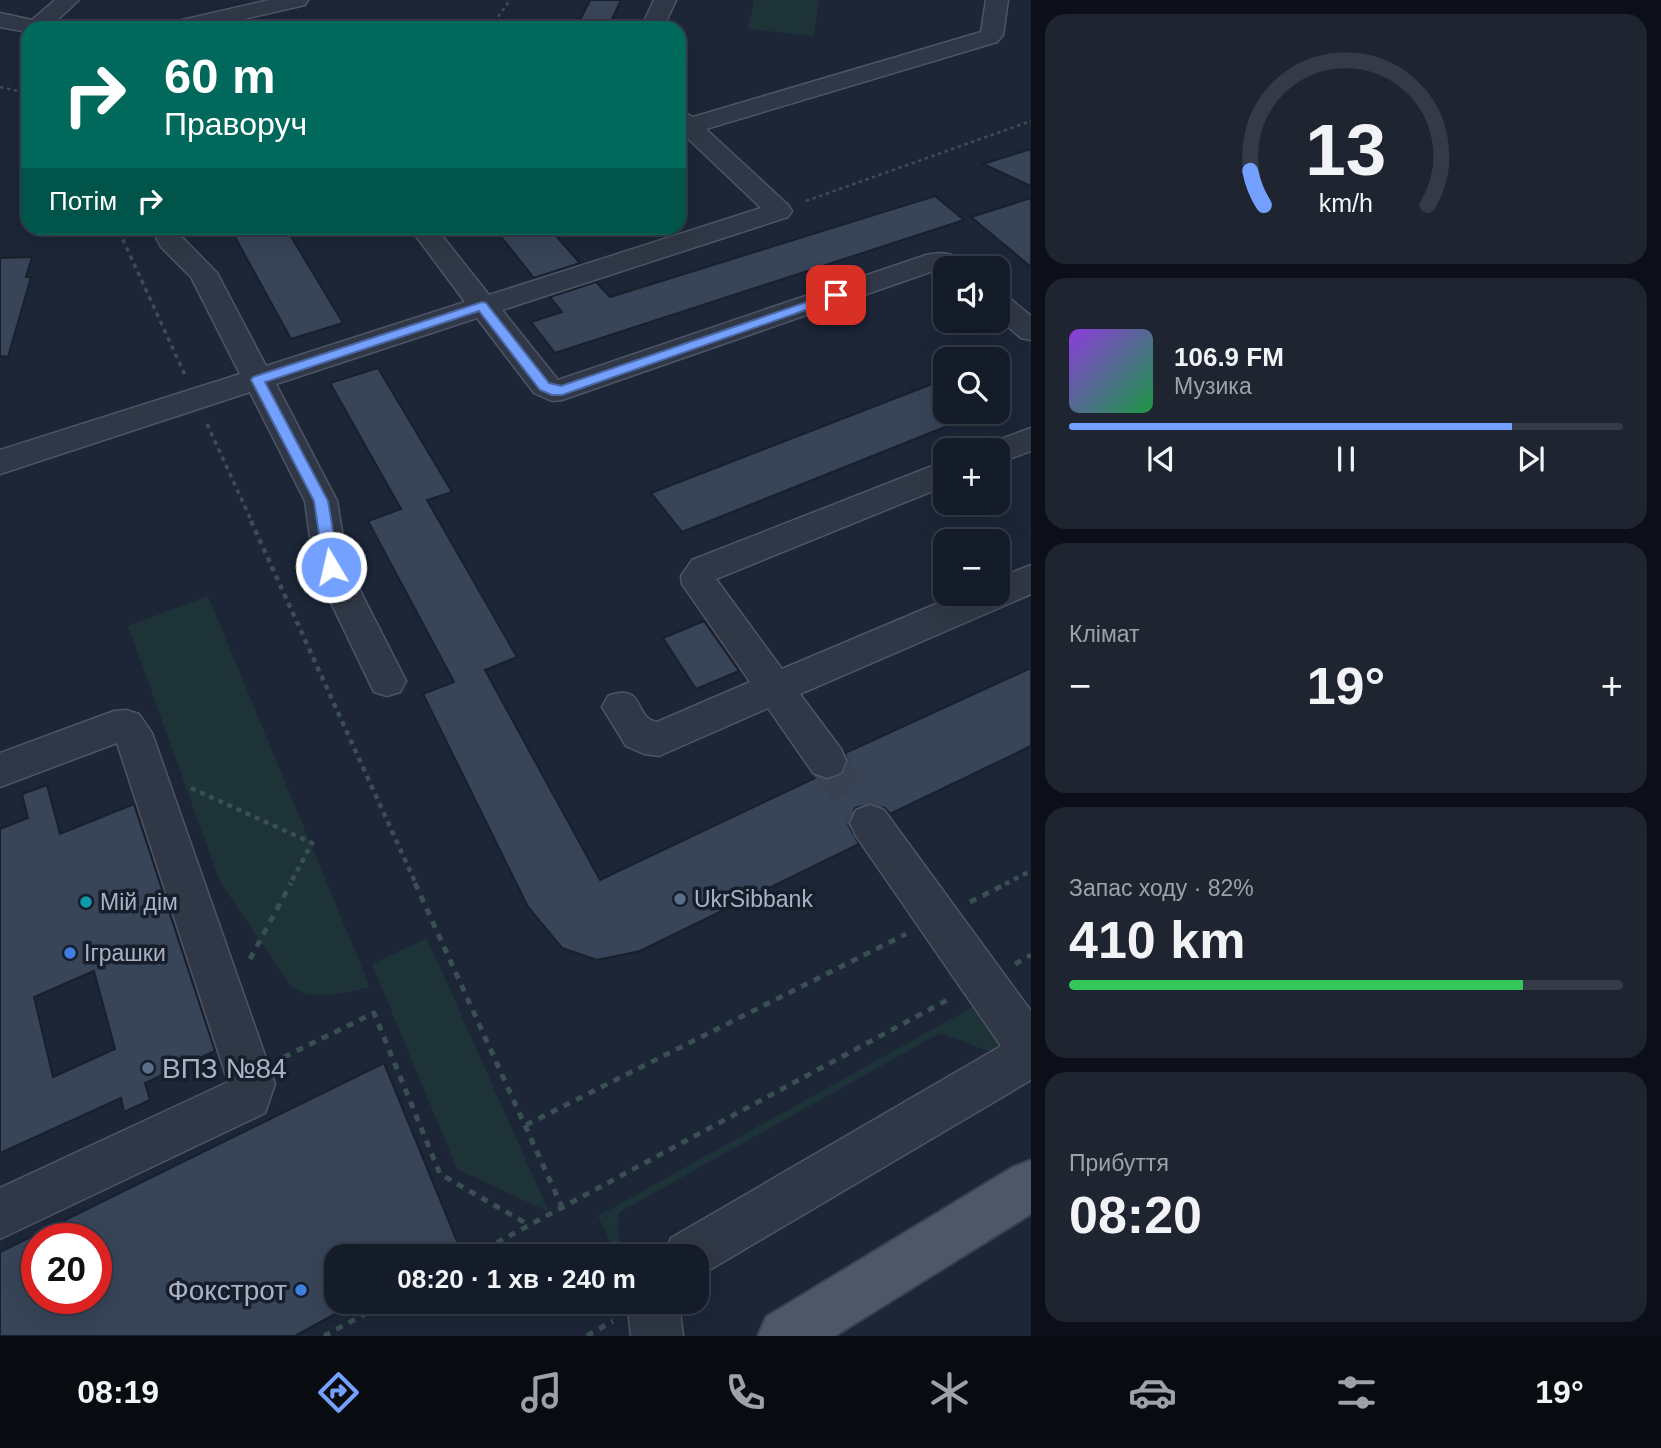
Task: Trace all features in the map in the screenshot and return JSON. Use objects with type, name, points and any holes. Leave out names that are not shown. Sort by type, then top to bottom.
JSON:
[{"type":"main road","points":[[785,1336],[1031,1185]]},
{"type":"lane","points":[[45,21],[68,0]]},
{"type":"lane","points":[[207,21],[297,0]]},
{"type":"lane","points":[[655,21],[665,0]]},
{"type":"lane","points":[[686,121],[989,37],[992,35],[997,0]]},
{"type":"lane","points":[[0,20],[21,24]]},
{"type":"lane","points":[[0,462],[779,211],[686,124]]},
{"type":"lane","points":[[168,235],[203,272],[321,501],[331,567],[387,681]]},
{"type":"lane","points":[[428,235],[545,386],[552,391],[562,390],[933,262]]},
{"type":"lane","points":[[1010,313],[1031,331]]},
{"type":"lane","points":[[1010,447],[1031,439]]},
{"type":"lane","points":[[827,761],[699,584],[698,576],[704,569],[933,478]]},
{"type":"lane","points":[[621,707],[637,733],[647,740],[659,739],[1031,579]]},
{"type":"lane","points":[[0,770],[114,727],[126,726],[134,733],[252,1084],[249,1097],[0,1214]]},
{"type":"lane","points":[[870,823],[1031,1049]]},
{"type":"lane","points":[[709,1244],[1031,1054]]},
{"type":"lane","points":[[654,1314],[657,1336]]},
{"type":"path","points":[[495,21],[510,0]]},
{"type":"path","points":[[0,87],[21,92]]},
{"type":"path","points":[[779,211],[1031,121]]},
{"type":"path","points":[[121,235],[562,1207]]},
{"type":"path","points":[[145,768],[312,843],[225,1006]]},
{"type":"path","points":[[526,1125],[1031,871]]},
{"type":"path","points":[[494,1244],[1031,955]]},
{"type":"path","points":[[274,1061],[374,1013],[440,1174],[530,1225]]},
{"type":"path","points":[[324,1336],[365,1314]]},
{"type":"green space","points":[[754,0],[819,0],[814,36],[748,29]]},
{"type":"green space","points":[[208,596],[370,987],[328,995],[307,994],[297,990],[289,984],[220,882],[128,626]]},
{"type":"green space","points":[[427,938],[549,1212],[457,1169],[372,964]]},
{"type":"green space","points":[[974,1006],[1004,1045],[991,1052],[940,1033],[618,1213],[619,1244],[611,1244],[598,1216]]},
{"type":"building","points":[[590,0],[621,0],[611,21],[580,21]]},
{"type":"building","points":[[1031,149],[1031,186],[983,164]]},
{"type":"building","points":[[935,196],[964,220],[555,353],[531,322],[562,312],[550,297],[596,282],[610,297]]},
{"type":"building","points":[[1031,198],[1031,267],[971,217]]},
{"type":"building","points":[[234,235],[290,235],[343,323],[291,339]]},
{"type":"building","points":[[500,235],[555,235],[580,263],[534,278]]},
{"type":"building","points":[[32,257],[26,277],[31,277],[8,357],[0,356],[0,258]]},
{"type":"building","points":[[378,368],[452,492],[427,500],[517,657],[485,670],[600,880],[817,777],[828,780],[842,775],[848,762],[845,753],[1031,668],[1031,746],[890,814],[885,808],[871,803],[855,808],[848,824],[859,844],[640,951],[597,960],[562,948],[528,907],[423,694],[454,682],[368,521],[401,509],[330,383]]},
{"type":"building","points":[[933,384],[933,424],[945,424],[945,427],[682,532],[651,493]]},
{"type":"building","points":[[704,621],[739,671],[696,689],[663,638]]},
{"type":"building","name":"Мій дім","points":[[47,785],[60,834],[134,804],[215,1051],[145,1083],[150,1100],[124,1112],[121,1098],[0,1153],[0,829],[28,818],[22,794]],"holes":[[[94,971],[115,1049],[53,1077],[34,997]]]},
{"type":"building","points":[[384,1063],[458,1244],[324,1244],[324,1314],[335,1314],[295,1336],[0,1336],[0,1252],[21,1242],[21,1314],[112,1314],[112,1223],[59,1223]]},
{"type":"tunnel","points":[[827,761],[870,823]]},
{"type":"place","name":"UkrSibbank","points":[[680,899]]},
{"type":"place","name":"Мій дім","points":[[86,902]]},
{"type":"place","name":"Іграшки","points":[[70,953]]},
{"type":"place","name":"ВПЗ №84","points":[[148,1068]]},
{"type":"place","name":"Фокстрот","points":[[301,1290]]},
{"type":"route","points":[[331,567],[321,501],[257,380],[482,306],[545,386],[552,391],[562,390],[836,295]]}]
